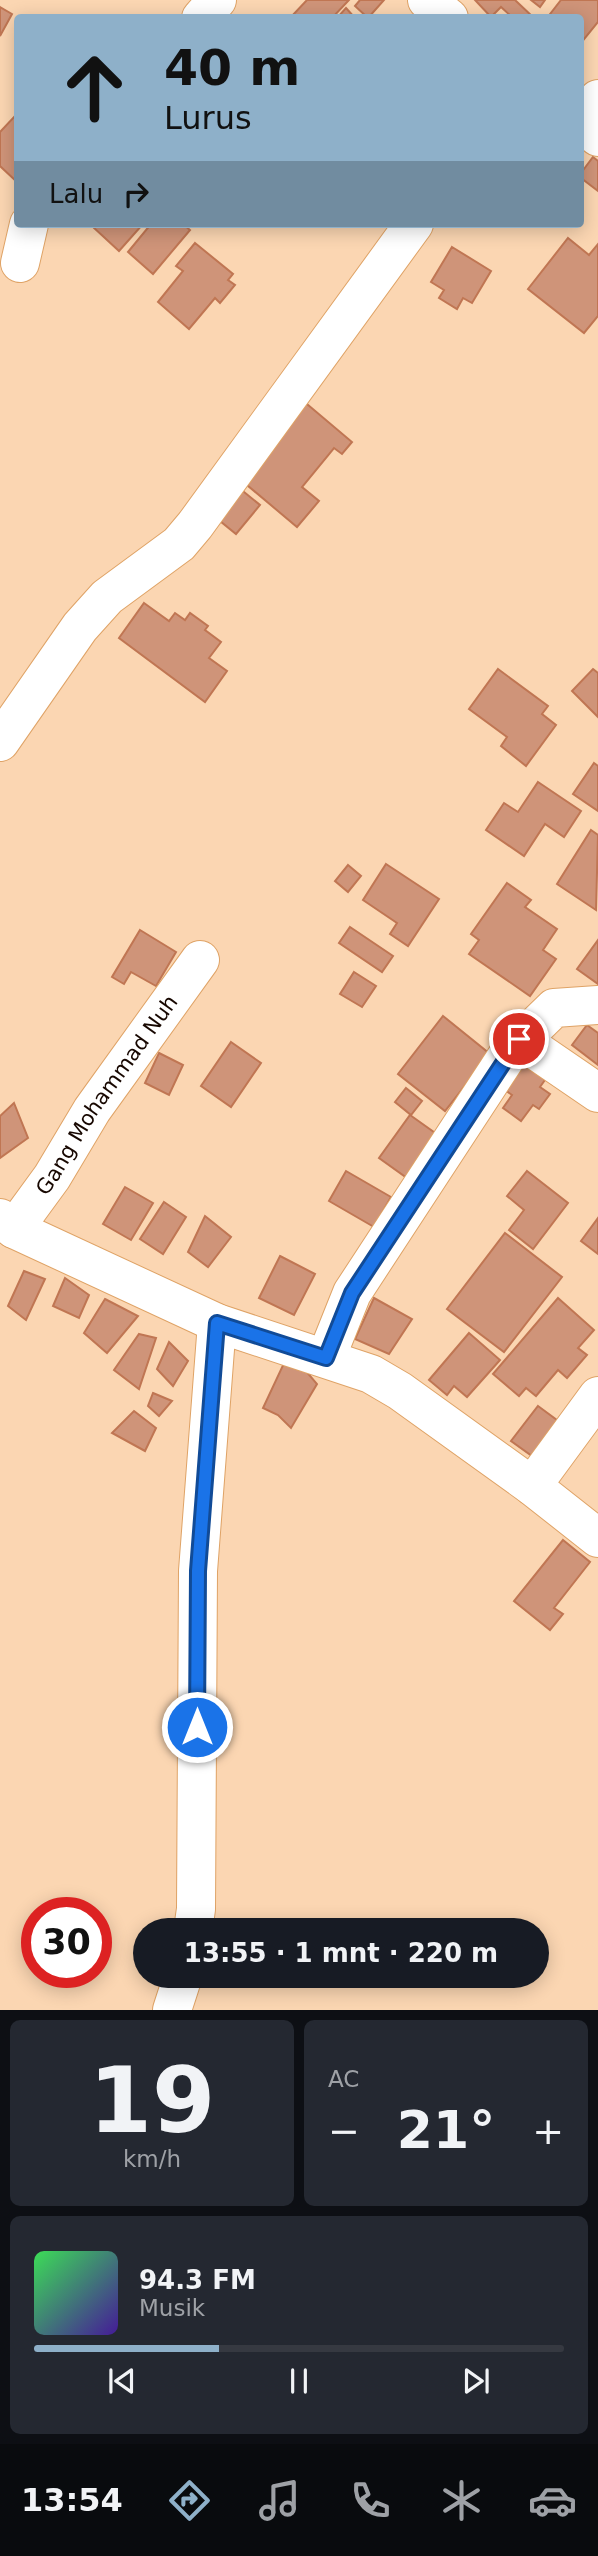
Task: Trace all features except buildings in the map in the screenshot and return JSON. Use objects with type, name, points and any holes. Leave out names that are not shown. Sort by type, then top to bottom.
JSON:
[{"type":"street","points":[[205,14],[217,0]]},
{"type":"street","points":[[427,0],[444,14]]},
{"type":"street","points":[[584,119],[598,99]]},
{"type":"street","points":[[584,125],[598,137]]},
{"type":"street","points":[[20,263],[28,228]]},
{"type":"street","points":[[0,741],[80,627],[107,597],[179,544],[195,525],[411,228]]},
{"type":"street","name":"Gang Mohammad Nuh","points":[[7,1224],[52,1177],[92,1110],[200,960]]},
{"type":"street","points":[[326,1358],[352,1293],[519,1039],[554,1008],[598,1006]]},
{"type":"street","points":[[519,1039],[598,1093]]},
{"type":"street","points":[[7,1224],[217,1323],[371,1374],[400,1391],[532,1486],[598,1538]]},
{"type":"street","points":[[195,1918],[198,1571],[217,1323]]},
{"type":"street","points":[[532,1486],[598,1395]]},
{"type":"street","points":[[172,2010],[179,1988]]},
{"type":"route","points":[[197,1727],[198,1571],[217,1323],[326,1358],[352,1293],[519,1039]]}]
